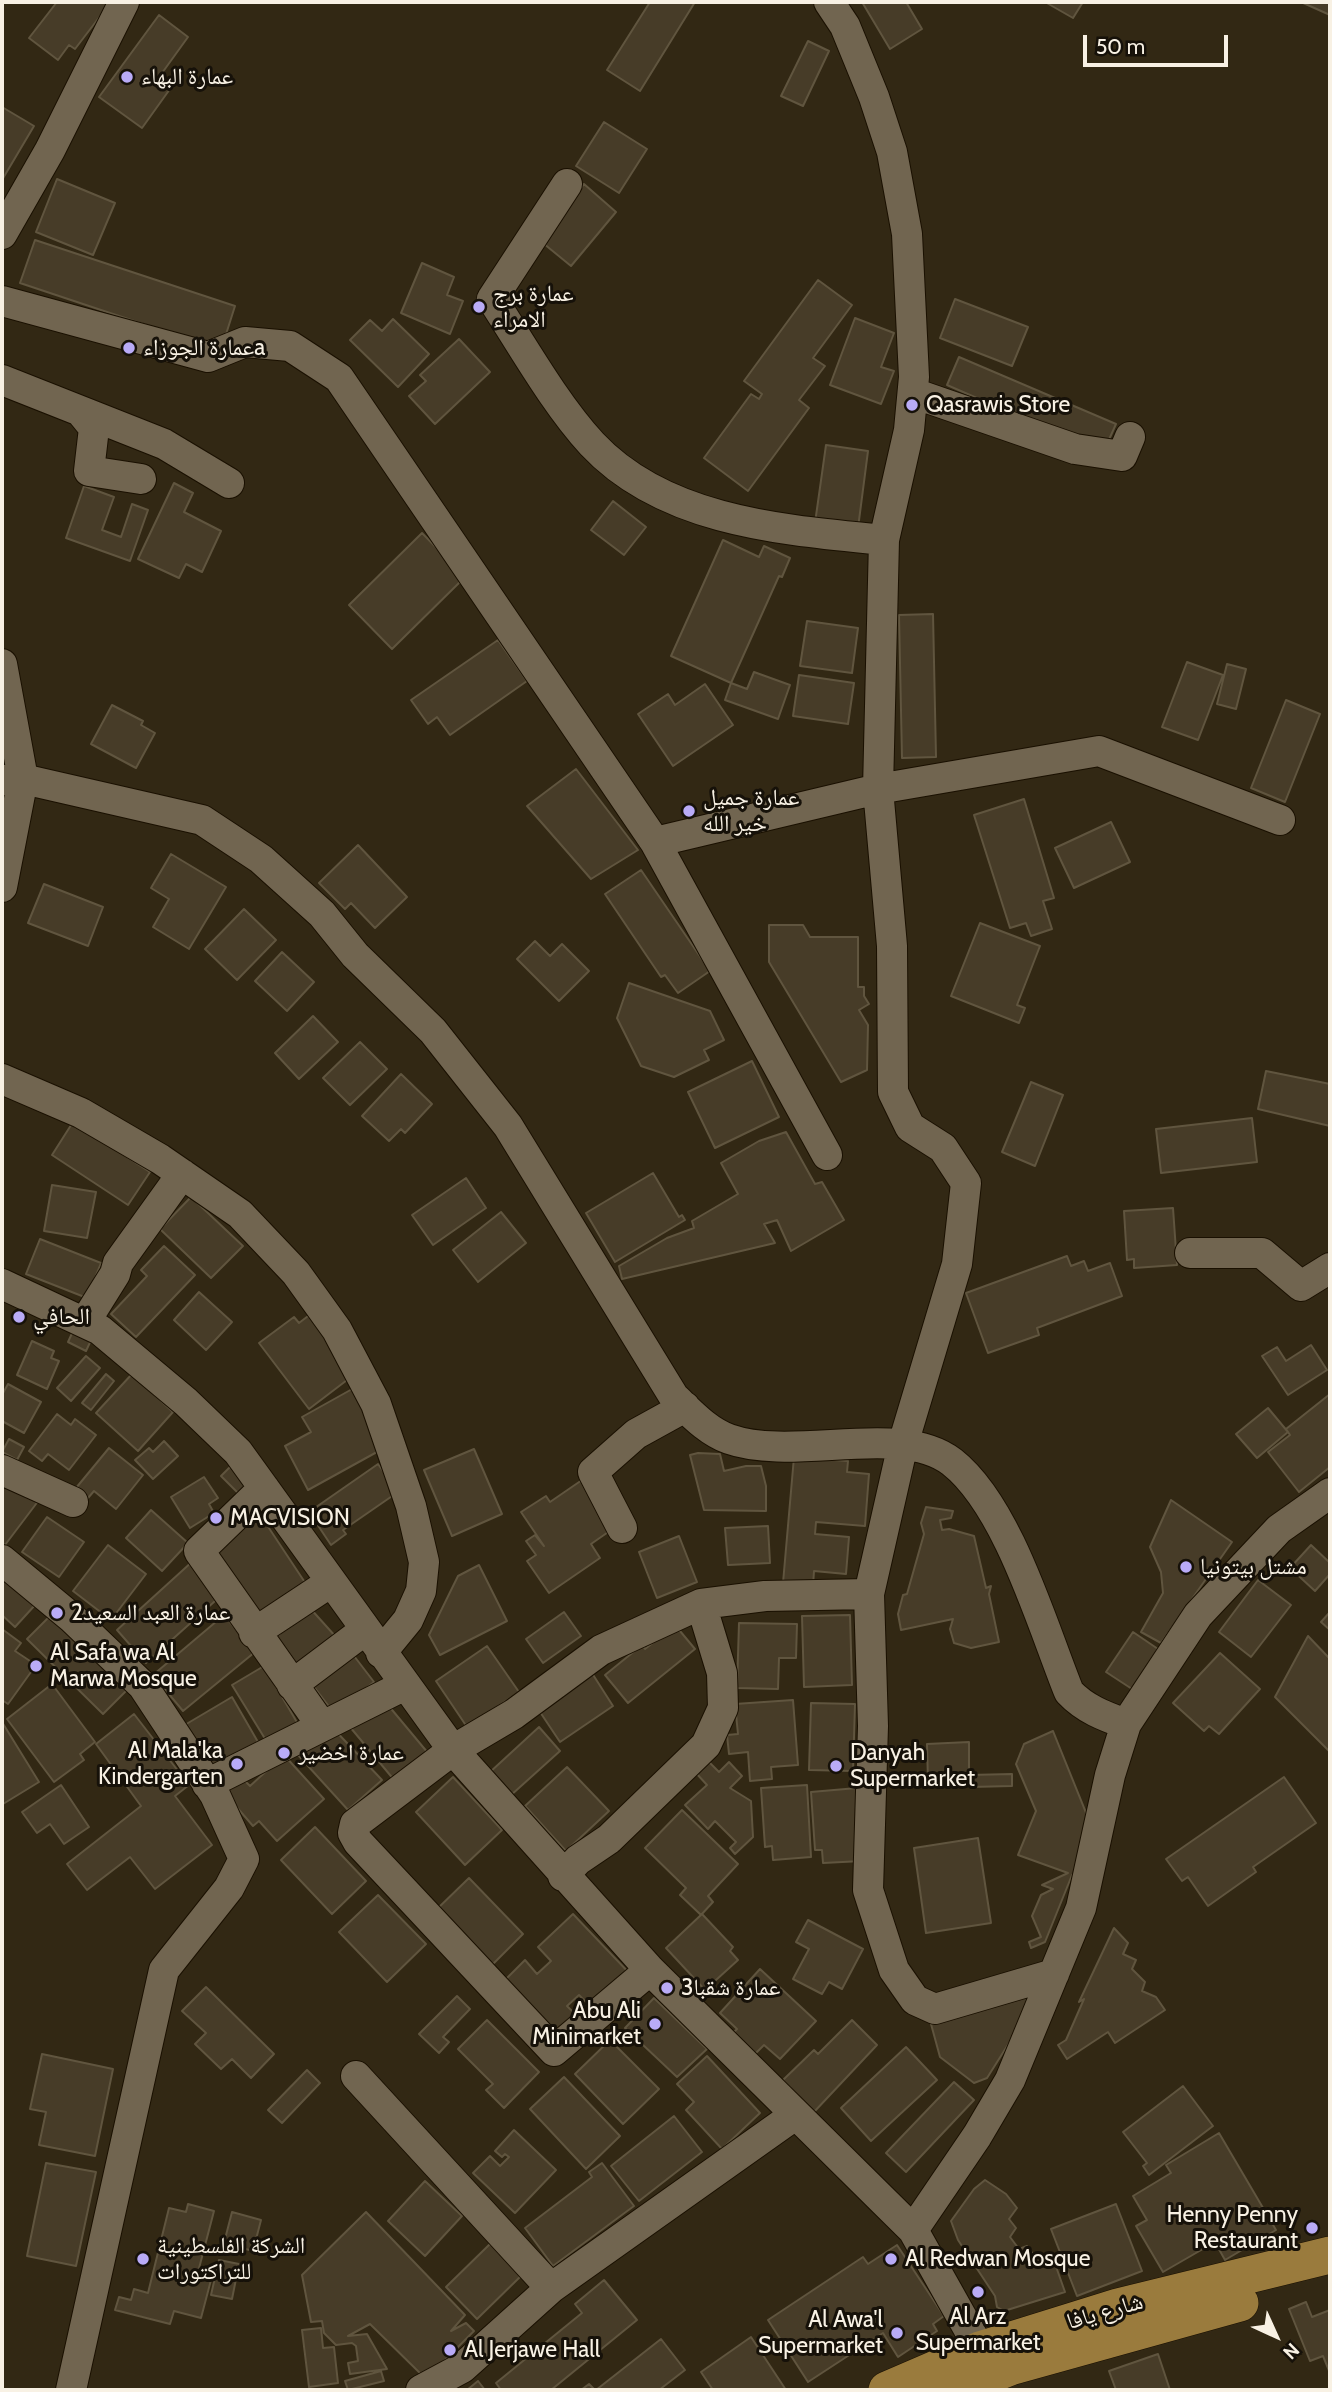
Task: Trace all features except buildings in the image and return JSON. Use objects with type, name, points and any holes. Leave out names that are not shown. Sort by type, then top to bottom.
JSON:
[{"type":"main road","name":"شارع يافا","points":[[953,2390],[1118,2307],[1330,2255]]},
{"type":"main road","name":"شارع يافا","points":[[887,2390],[988,2371],[1330,2277]]},
{"type":"street","points":[[2,234],[50,150],[124,2]]},
{"type":"street","points":[[829,2],[845,26],[892,152],[907,233],[913,393],[909,430],[884,540],[878,789],[892,946],[893,1092],[910,1127],[943,1148],[966,1183],[957,1264],[903,1444],[869,1594],[873,1726],[868,1890],[894,1970],[915,2000],[935,2009],[1054,1973]]},
{"type":"street","points":[[567,184],[492,299],[540,373],[591,443],[621,471],[673,500],[729,518],[802,532],[884,540]]},
{"type":"street","points":[[2,300],[208,357],[246,342],[290,346],[339,377],[655,842],[827,1155]]},
{"type":"street","points":[[2,380],[164,444],[229,483]]},
{"type":"street","points":[[913,393],[1075,449],[1122,456],[1130,437]]},
{"type":"street","points":[[81,412],[94,428],[89,471],[141,479]]},
{"type":"street","points":[[2,664],[12,780],[2,887]]},
{"type":"street","points":[[655,842],[878,789],[1099,751],[1280,820]]},
{"type":"street","points":[[12,780],[202,820],[261,859],[321,914],[355,955],[433,1031],[508,1126],[674,1397],[705,1426],[729,1439],[774,1448],[903,1444],[932,1449],[953,1462],[983,1495],[1002,1525],[1069,1692],[1080,1704],[1126,1724]]},
{"type":"street","points":[[2,1079],[81,1113],[182,1174],[240,1214],[296,1273],[337,1330],[376,1404],[411,1506],[424,1562],[421,1591],[408,1620],[292,1685]]},
{"type":"street","points":[[85,1322],[115,1274],[118,1263],[182,1174]]},
{"type":"street","points":[[1190,1253],[1262,1253],[1301,1286],[1330,1268]]},
{"type":"street","points":[[2,1284],[85,1322],[128,1351],[238,1452],[453,1750],[563,1876],[650,1969],[913,2230],[988,2371]]},
{"type":"street","points":[[622,1528],[593,1472],[636,1434],[685,1407]]},
{"type":"street","points":[[2,1470],[73,1502]]},
{"type":"street","points":[[264,1488],[199,1551],[254,1633],[322,1726]]},
{"type":"street","points":[[913,2230],[977,2136],[1010,2080],[1081,1908],[1110,1775],[1126,1724],[1198,1615],[1279,1529],[1330,1493]]},
{"type":"street","points":[[2,1560],[72,1618],[143,1686],[207,1784],[244,1859],[229,1888],[164,1970],[71,2390]]},
{"type":"street","points":[[254,1633],[331,1582]]},
{"type":"street","points":[[650,1969],[554,2051],[358,1842],[353,1833],[360,1817],[453,1750],[514,1714],[601,1650],[701,1604],[765,1596],[869,1594]]},
{"type":"street","points":[[563,1876],[578,1860],[609,1839],[706,1745],[723,1708],[722,1673],[701,1604]]},
{"type":"street","points":[[207,1784],[405,1685]]},
{"type":"street","points":[[356,2076],[551,2288]]},
{"type":"street","points":[[421,2390],[463,2368],[551,2288],[795,2115]]},
{"type":"place","name":"عمارة البهاء","points":[[127,77]]},
{"type":"place","name":"عمارة برج الامراء","points":[[479,307]]},
{"type":"place","name":"عمارة الجوزاءa","points":[[129,348]]},
{"type":"place","name":"Qasrawis Store","points":[[912,405]]},
{"type":"place","name":"عمارة جميل خير الله","points":[[689,811]]},
{"type":"place","name":"الحافي","points":[[19,1317]]},
{"type":"place","name":"MACVISION","points":[[216,1518]]},
{"type":"place","name":"مشتل بيتونيا","points":[[1186,1567]]},
{"type":"place","name":"عمارة العبد السعيد2","points":[[57,1613]]},
{"type":"place","name":"Al Safa wa Al Marwa Mosque","points":[[36,1666]]},
{"type":"place","name":"عمارة اخضير","points":[[284,1753]]},
{"type":"place","name":"Al Mala'ka Kindergarten","points":[[237,1764]]},
{"type":"place","name":"Danyah Supermarket","points":[[836,1766]]},
{"type":"place","name":"عمارة شقبا3","points":[[667,1988]]},
{"type":"place","name":"Abu Ali Minimarket","points":[[655,2024]]},
{"type":"place","name":"Henny Penny Restaurant","points":[[1312,2228]]},
{"type":"place","name":"الشركة الفلسطينية للتراكتورات","points":[[143,2259]]},
{"type":"place","name":"Al Redwan Mosque","points":[[891,2259]]},
{"type":"place","name":"Al Arz Supermarket","points":[[978,2292]]},
{"type":"place","name":"Al Awa'l Supermarket","points":[[897,2333]]},
{"type":"place","name":"Al Jerjawe Hall","points":[[450,2350]]}]
